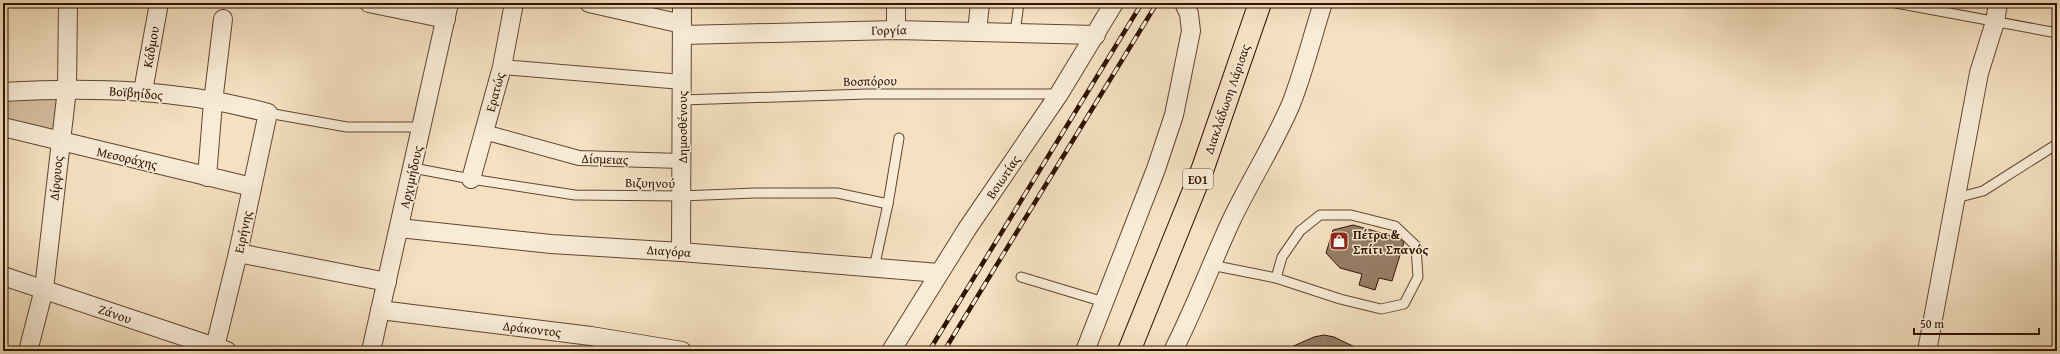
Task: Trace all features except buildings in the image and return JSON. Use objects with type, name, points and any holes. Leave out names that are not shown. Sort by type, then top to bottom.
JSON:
[{"type":"main road","name":"Διακλάδωση Λάρισας","points":[[1129,351],[1197,182],[1260,3]]},
{"type":"street","name":"Δίρφυος","points":[[28,351],[44,289],[67,89],[68,3]]},
{"type":"street","name":"Κάδμου","points":[[143,91],[160,3]]},
{"type":"street","points":[[369,3],[448,11]]},
{"type":"street","name":"Ερατώς","points":[[471,179],[502,67],[514,3]]},
{"type":"street","name":"Γοργία","points":[[589,3],[682,29],[896,30],[1096,35]]},
{"type":"street","name":"Δημοσθένους","points":[[681,252],[682,3]]},
{"type":"street","points":[[896,3],[896,30]]},
{"type":"street","points":[[978,32],[980,3]]},
{"type":"street","name":"Βοιωτίας","points":[[891,351],[940,273],[1059,94],[1114,3]]},
{"type":"street","points":[[1085,351],[1156,169],[1174,115],[1191,31],[1189,14],[1184,3]]},
{"type":"street","points":[[1173,351],[1194,311],[1211,265],[1238,207],[1290,105],[1308,56],[1323,3]]},
{"type":"street","points":[[1927,351],[1979,73],[1995,22],[1998,3]]},
{"type":"street","name":"Αρχιμήδους","points":[[371,351],[448,11]]},
{"type":"street","points":[[207,177],[213,102],[223,19]]},
{"type":"street","points":[[502,67],[682,82]]},
{"type":"street","name":"Βοϊβηίδος","points":[[3,92],[67,89],[143,91],[241,106],[268,113]]},
{"type":"street","name":"Ειρήνης","points":[[218,350],[268,113]]},
{"type":"street","name":"Μεσοράχης","points":[[3,127],[60,142],[252,187]]},
{"type":"street","name":"Δίσμειας","points":[[484,132],[579,158],[682,161]]},
{"type":"street","name":"Διαγόρα","points":[[399,228],[551,244],[681,252],[940,273]]},
{"type":"street","points":[[238,253],[387,282]]},
{"type":"street","name":"Ζάνου","points":[[3,276],[218,350]]},
{"type":"street","name":"Δράκοντος","points":[[380,310],[584,335],[682,351]]},
{"type":"lane","points":[[1016,33],[1019,3]]},
{"type":"lane","points":[[1896,3],[2057,33]]},
{"type":"lane","name":"Βοσπόρου","points":[[682,100],[867,94],[1059,94]]},
{"type":"lane","points":[[268,113],[347,127],[422,127]]},
{"type":"lane","points":[[874,268],[888,204],[899,138]]},
{"type":"lane","points":[[1956,198],[1984,190],[2057,144]]},
{"type":"lane","name":"Βιζυηνού","points":[[413,168],[471,179],[575,195],[681,196],[755,193],[837,193],[888,204]]},
{"type":"lane","points":[[1211,265],[1276,278],[1340,299],[1381,309],[1404,304],[1418,278],[1416,246],[1395,226],[1351,215],[1320,215],[1300,231],[1282,257],[1276,278]]},
{"type":"lane","points":[[1021,277],[1104,302]]},
{"type":"shaded area","points":[[59,97],[54,134],[3,119],[3,99]]},
{"type":"railway","points":[[929,351],[1142,3]]},
{"type":"railway","points":[[944,351],[1157,3]]},
{"type":"place","name":"Πέτρα & Σπίτι Σπανός","points":[[1339,241]]}]
